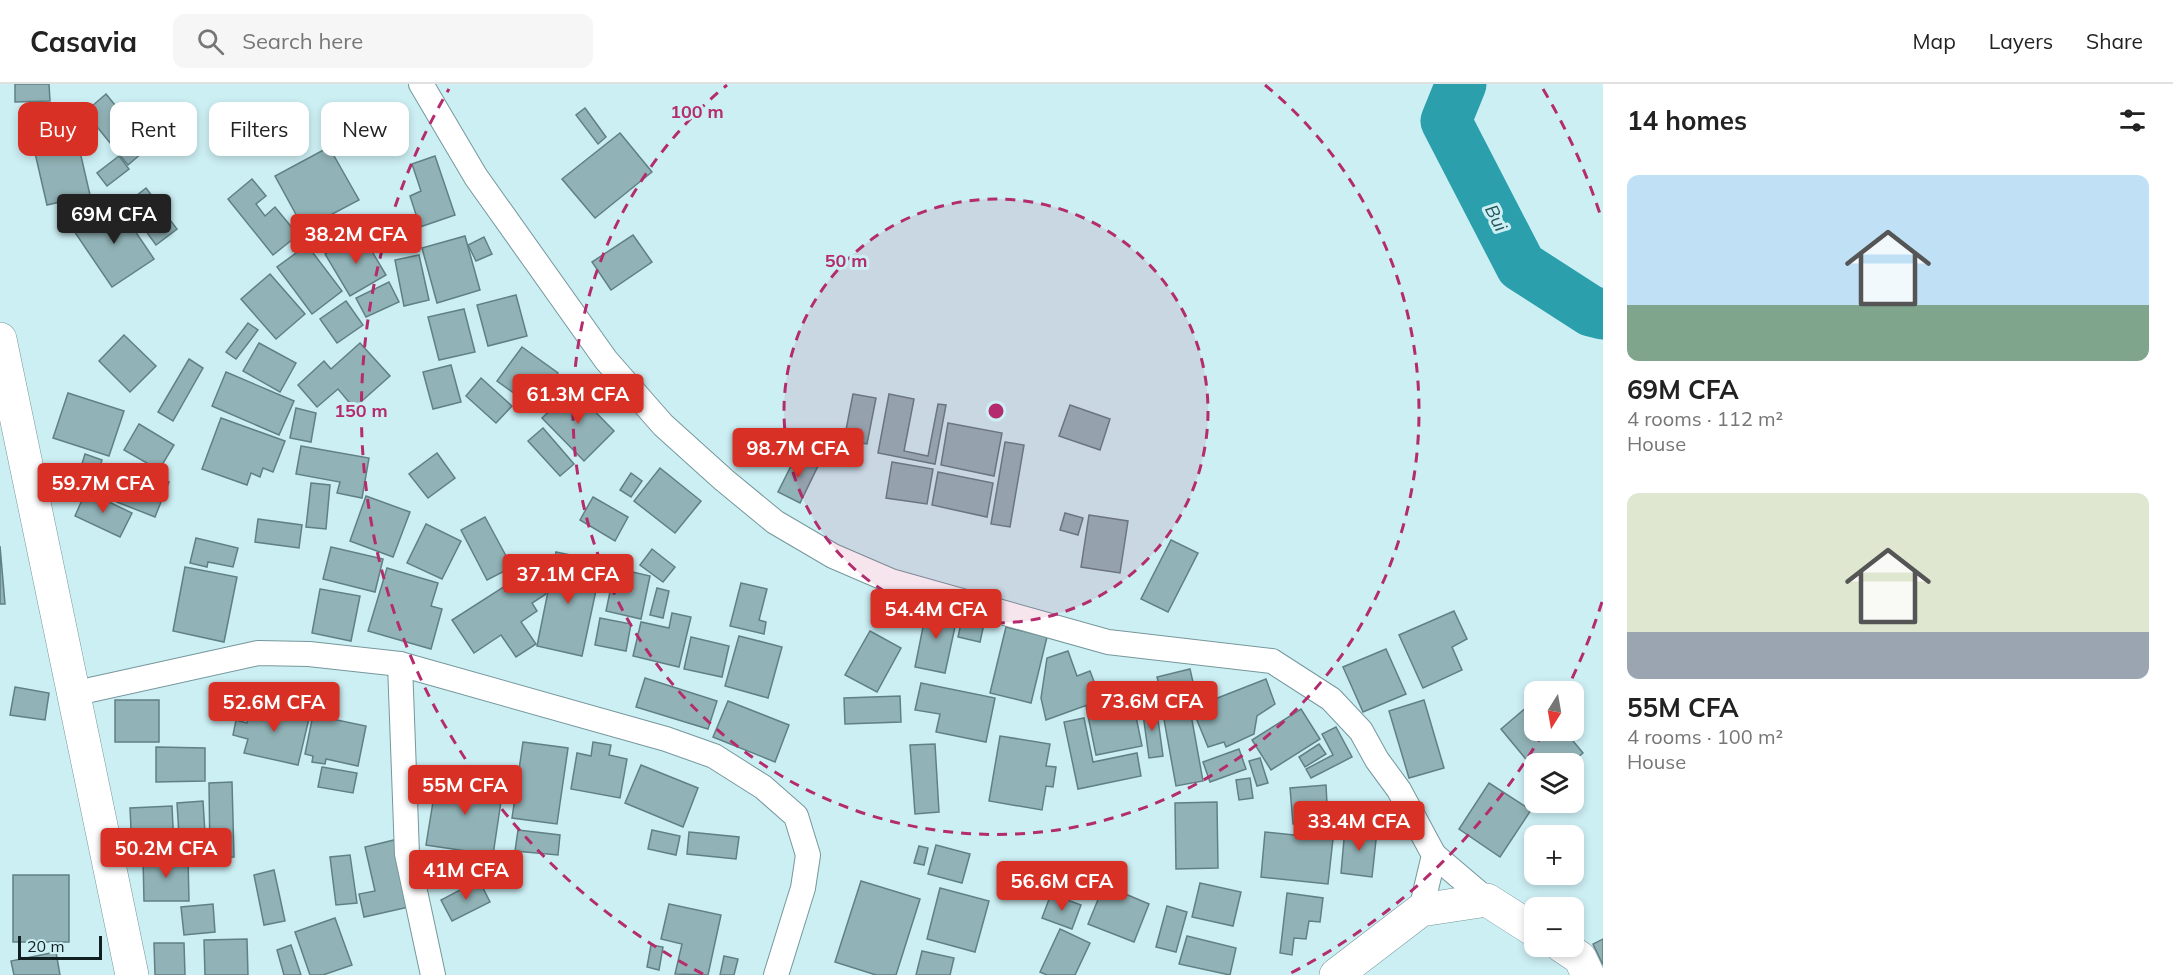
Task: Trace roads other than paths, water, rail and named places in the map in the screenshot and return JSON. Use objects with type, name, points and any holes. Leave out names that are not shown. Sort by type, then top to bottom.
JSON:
[{"type":"street","points":[[421,84],[476,177],[606,360],[663,425],[724,480],[776,522],[833,556],[891,581],[1108,642],[1272,661],[1331,699],[1361,731],[1377,760],[1399,790],[1434,855],[1487,900],[1524,924]]},
{"type":"street","points":[[0,339],[132,975]]},
{"type":"street","points":[[72,694],[258,653],[309,654],[400,664],[666,739],[714,756],[763,787],[796,816],[808,855],[803,888],[777,975]]},
{"type":"street","points":[[400,664],[406,854],[433,975]]},
{"type":"street","points":[[1421,910],[1434,855]]},
{"type":"street","points":[[1336,975],[1421,910],[1487,900]]},
{"type":"street","points":[[1578,957],[1588,975]]},
{"type":"waterway","name":"Bui","points":[[1461,84],[1446,121],[1521,266],[1591,311],[1603,314]]}]
